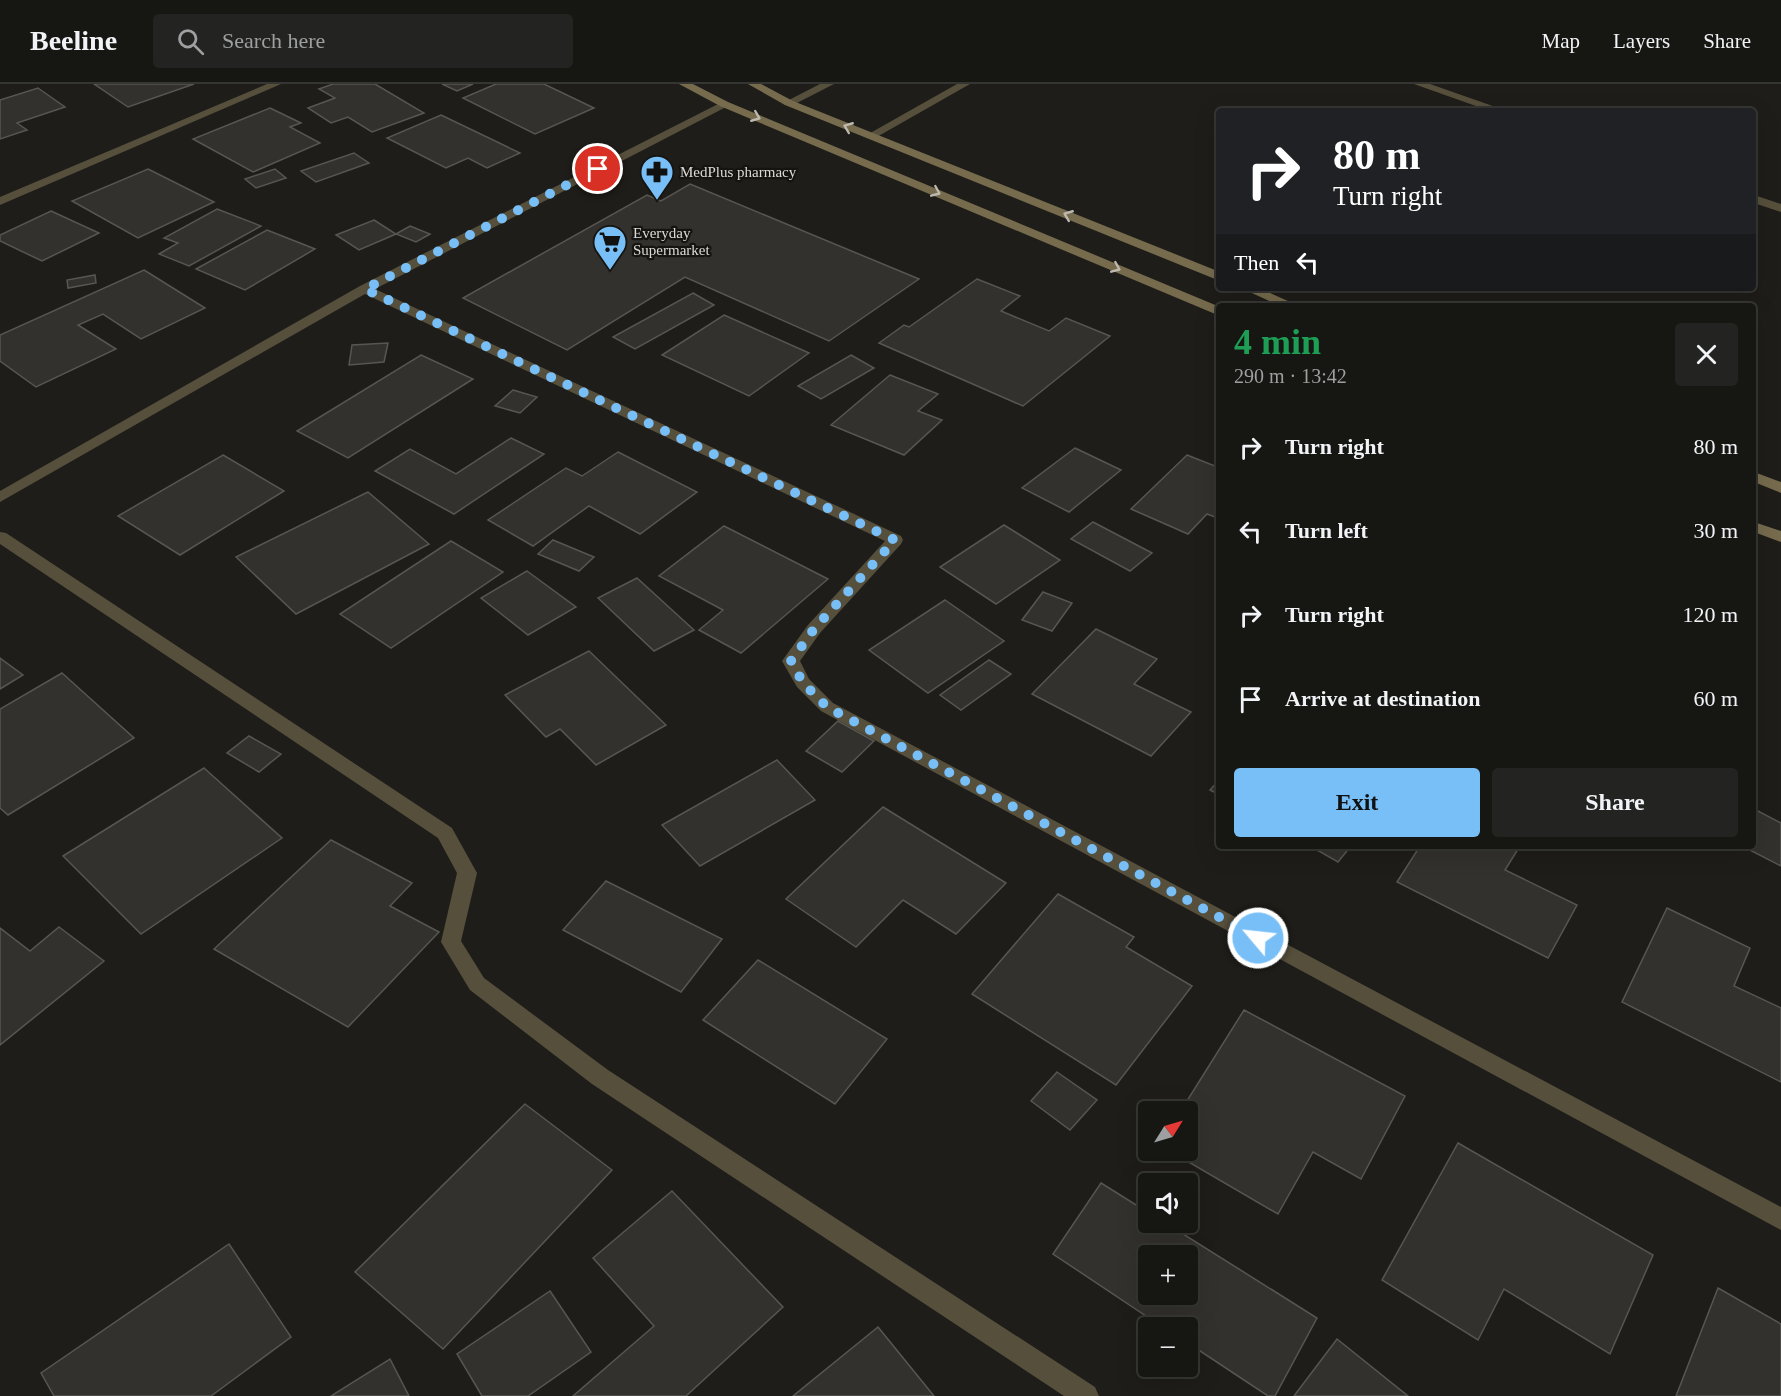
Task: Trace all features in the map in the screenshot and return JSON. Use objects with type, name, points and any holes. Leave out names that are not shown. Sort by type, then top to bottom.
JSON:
[{"type":"main road","points":[[684,84],[724,104],[1216,310]]},
{"type":"main road","points":[[753,84],[789,103],[1216,275]]},
{"type":"main road","points":[[1255,291],[1285,303]]},
{"type":"main road","points":[[1756,478],[1781,488]]},
{"type":"main road","points":[[1756,528],[1781,537]]},
{"type":"street","points":[[0,201],[276,84]]},
{"type":"street","points":[[789,103],[829,84]]},
{"type":"street","points":[[871,136],[965,84]]},
{"type":"street","points":[[1419,84],[1492,108]]},
{"type":"street","points":[[0,497],[365,289],[724,104]]},
{"type":"street","points":[[1756,200],[1781,208]]},
{"type":"street","points":[[365,289],[895,540],[814,629],[791,661],[803,683],[827,707],[1781,1219]]},
{"type":"street","points":[[0,537],[445,833],[467,873],[452,942],[477,984],[600,1077],[1086,1396]]},
{"type":"building","points":[[94,84],[194,84],[128,107]]},
{"type":"building","points":[[333,84],[375,84],[424,113],[372,132],[348,117],[331,123],[308,108],[335,98],[319,89]]},
{"type":"building","points":[[442,84],[473,84],[457,91]]},
{"type":"building","points":[[496,84],[544,84],[594,108],[535,134],[463,98]]},
{"type":"building","points":[[38,88],[65,107],[17,123],[27,130],[0,139],[0,100]]},
{"type":"building","points":[[270,108],[301,123],[290,127],[320,143],[253,172],[193,139]]},
{"type":"building","points":[[441,115],[520,153],[487,168],[468,158],[446,168],[387,138]]},
{"type":"building","points":[[354,153],[369,163],[316,182],[301,171]]},
{"type":"building","points":[[148,169],[214,202],[138,238],[72,201]]},
{"type":"building","points":[[275,169],[286,178],[256,188],[245,179]]},
{"type":"building","points":[[690,184],[919,279],[829,341],[685,277],[567,350],[463,298],[647,195],[661,201]]},
{"type":"building","points":[[217,209],[261,226],[189,266],[159,254],[178,243],[164,238]]},
{"type":"building","points":[[51,211],[99,233],[42,261],[0,241],[0,235]]},
{"type":"building","points":[[374,220],[396,234],[359,250],[336,235]]},
{"type":"building","points":[[410,226],[430,234],[416,242],[396,234]]},
{"type":"building","points":[[267,230],[315,249],[245,290],[196,269]]},
{"type":"building","points":[[144,270],[205,308],[141,339],[103,314],[78,325],[116,349],[36,387],[0,361],[0,335]]},
{"type":"building","points":[[95,275],[96,283],[68,288],[67,280]]},
{"type":"building","points":[[977,279],[1020,296],[1001,311],[1049,331],[1066,318],[1110,336],[1023,406],[879,343],[904,325],[909,327]]},
{"type":"building","points":[[693,293],[714,305],[635,349],[613,337]]},
{"type":"building","points":[[724,315],[809,353],[749,396],[662,355]]},
{"type":"building","points":[[388,343],[384,362],[349,365],[352,345]]},
{"type":"building","points":[[421,355],[473,379],[348,458],[297,431]]},
{"type":"building","points":[[851,355],[874,368],[821,399],[798,386]]},
{"type":"building","points":[[890,375],[938,394],[918,411],[942,420],[904,455],[831,425]]},
{"type":"building","points":[[513,390],[537,397],[520,413],[495,406]]},
{"type":"building","points":[[511,438],[544,454],[454,514],[375,471],[410,449],[456,474]]},
{"type":"building","points":[[1075,448],[1121,470],[1069,512],[1022,488]]},
{"type":"building","points":[[618,452],[697,492],[640,534],[589,506],[533,546],[488,520],[566,468],[582,476]]},
{"type":"building","points":[[223,455],[284,491],[180,555],[118,516]]},
{"type":"building","points":[[1187,455],[1216,466],[1216,517],[1207,514],[1188,534],[1131,509]]},
{"type":"building","points":[[368,492],[429,544],[296,614],[236,557]]},
{"type":"building","points":[[1093,522],[1152,553],[1130,571],[1071,539]]},
{"type":"building","points":[[1004,525],[1060,560],[996,604],[940,567]]},
{"type":"building","points":[[724,526],[828,579],[741,653],[699,630],[723,610],[659,576]]},
{"type":"building","points":[[553,540],[594,557],[579,571],[538,554]]},
{"type":"building","points":[[451,541],[503,572],[391,648],[340,614]]},
{"type":"building","points":[[527,571],[576,607],[528,635],[481,598]]},
{"type":"building","points":[[637,578],[694,630],[654,651],[598,598]]},
{"type":"building","points":[[1043,592],[1072,603],[1052,631],[1022,620]]},
{"type":"building","points":[[945,600],[1004,641],[928,693],[869,650]]},
{"type":"building","points":[[1096,629],[1157,659],[1134,684],[1191,712],[1151,756],[1032,694]]},
{"type":"building","points":[[589,651],[666,725],[596,765],[560,729],[546,737],[505,695]]},
{"type":"building","points":[[0,658],[23,675],[0,689]]},
{"type":"building","points":[[989,660],[1011,674],[961,710],[940,695]]},
{"type":"building","points":[[62,673],[134,738],[8,815],[0,808],[0,709]]},
{"type":"building","points":[[838,721],[874,741],[842,772],[806,751]]},
{"type":"building","points":[[249,736],[281,754],[259,772],[227,753]]},
{"type":"building","points":[[777,760],[815,800],[700,866],[662,825]]},
{"type":"building","points":[[204,768],[282,838],[141,934],[63,856]]},
{"type":"building","points":[[1216,783],[1216,793],[1210,790]]},
{"type":"building","points":[[883,807],[1006,883],[956,934],[903,900],[856,947],[786,899]]},
{"type":"building","points":[[1756,810],[1781,823],[1781,866],[1748,849],[1756,849]]},
{"type":"building","points":[[331,840],[412,883],[390,906],[439,932],[348,1027],[214,949]]},
{"type":"building","points":[[1315,849],[1349,849],[1338,862]]},
{"type":"building","points":[[1418,849],[1518,849],[1505,870],[1577,905],[1548,958],[1397,882]]},
{"type":"building","points":[[606,881],[722,939],[681,992],[563,930]]},
{"type":"building","points":[[1058,894],[1134,937],[1126,947],[1192,986],[1116,1085],[972,994]]},
{"type":"building","points":[[1667,908],[1750,948],[1734,986],[1781,1008],[1781,1082],[1622,1002]]},
{"type":"building","points":[[59,927],[104,961],[0,1045],[0,928],[30,951]]},
{"type":"building","points":[[758,960],[887,1039],[835,1104],[703,1020]]},
{"type":"building","points":[[1244,1010],[1405,1096],[1361,1179],[1313,1152],[1278,1214],[1187,1161],[1198,1161],[1198,1101],[1187,1101]]},
{"type":"building","points":[[1057,1072],[1097,1100],[1070,1130],[1031,1101]]},
{"type":"building","points":[[525,1104],[612,1170],[443,1349],[355,1272]]},
{"type":"building","points":[[1458,1143],[1653,1255],[1610,1354],[1504,1289],[1478,1340],[1382,1280]]},
{"type":"building","points":[[1101,1183],[1138,1206],[1138,1233],[1182,1233],[1317,1318],[1275,1396],[1268,1396],[1198,1350],[1198,1317],[1148,1317],[1053,1254]]},
{"type":"building","points":[[672,1191],[783,1307],[686,1396],[573,1396],[654,1326],[593,1258]]},
{"type":"building","points":[[229,1244],[291,1337],[211,1396],[54,1396],[41,1373]]},
{"type":"building","points":[[1718,1288],[1781,1324],[1781,1396],[1676,1396]]},
{"type":"building","points":[[550,1291],[591,1352],[528,1396],[482,1396],[457,1354]]},
{"type":"building","points":[[878,1327],[934,1396],[793,1396]]},
{"type":"building","points":[[1337,1339],[1408,1396],[1294,1396]]},
{"type":"building","points":[[390,1359],[409,1396],[331,1396]]},
{"type":"place","name":"MedPlus pharmacy","points":[[657,201]]},
{"type":"place","name":"Everyday Supermarket","points":[[610,271]]},
{"type":"route","points":[[598,169],[365,289],[895,540],[814,629],[791,661],[803,683],[827,707],[1258,938]]}]
